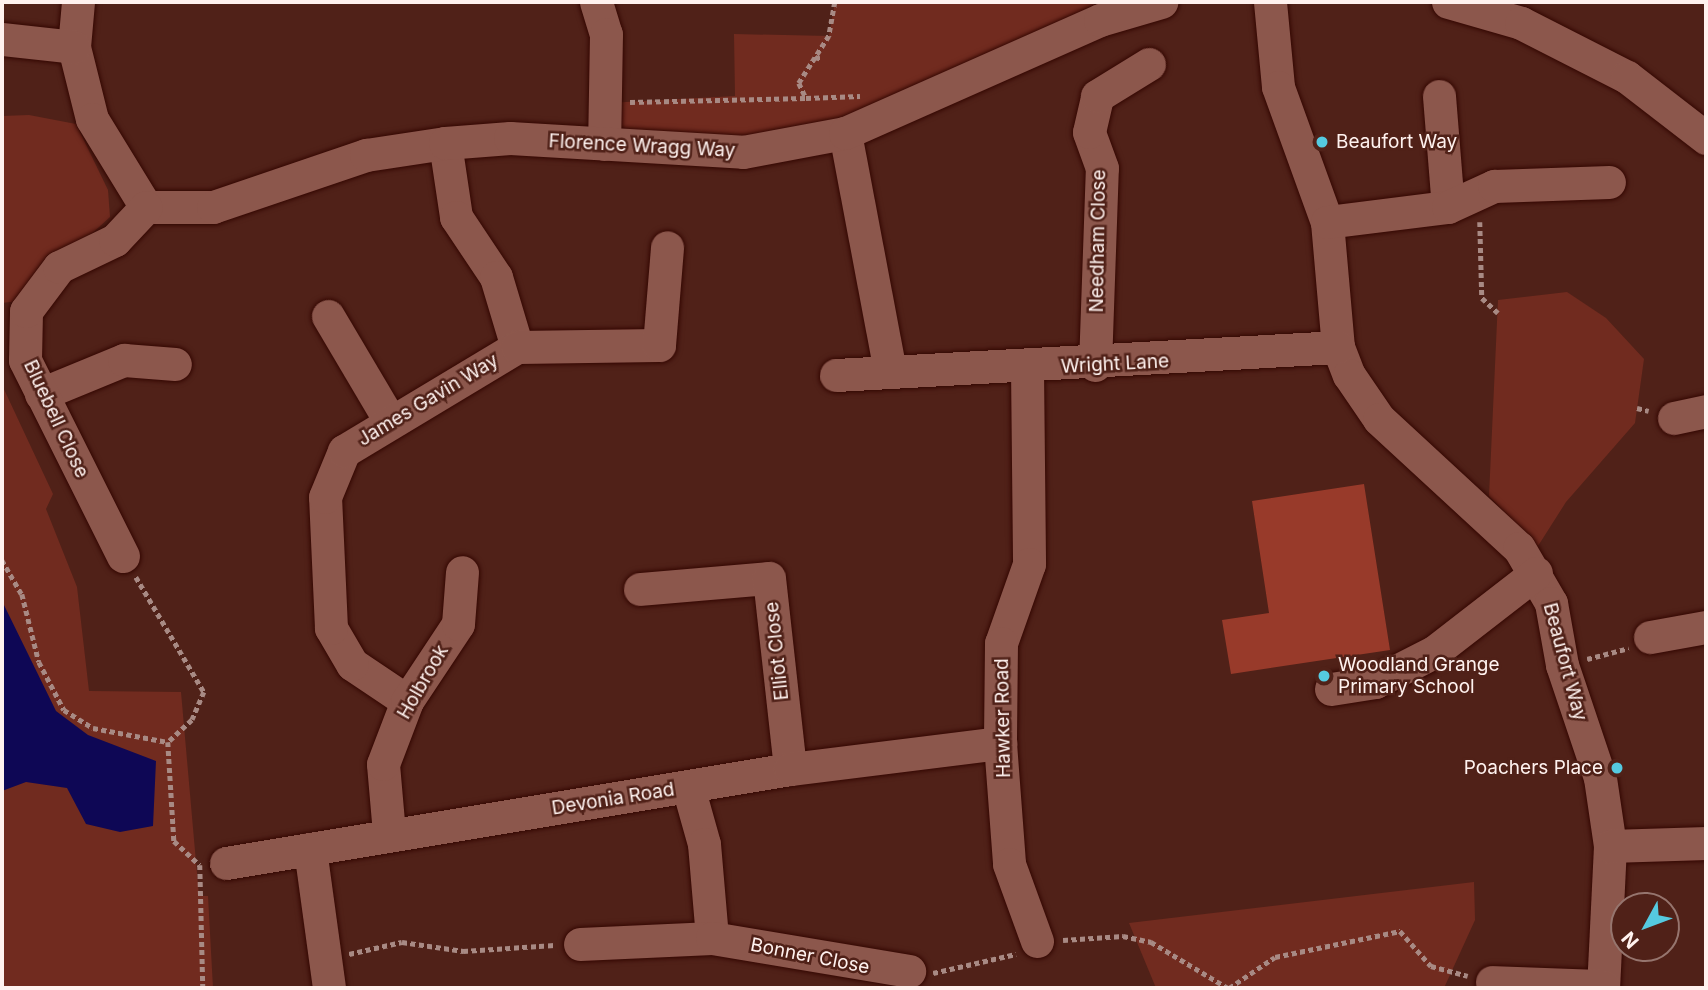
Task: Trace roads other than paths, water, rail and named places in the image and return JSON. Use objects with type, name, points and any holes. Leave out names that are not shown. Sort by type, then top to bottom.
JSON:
[{"type":"street","points":[[79,2],[75,47],[92,118],[146,207]]},
{"type":"street","points":[[596,2],[606,34],[608,103],[604,144]]},
{"type":"street","name":"Florence Wragg Way","points":[[146,207],[214,207],[366,155],[445,143],[509,138],[743,152],[845,133],[905,107],[1096,11],[1161,2]]},
{"type":"street","name":"Beaufort Way","points":[[1270,2],[1278,87],[1327,222],[1338,347],[1379,419],[1520,548],[1551,603],[1562,665],[1600,778],[1610,846],[1603,987]]},
{"type":"street","points":[[1448,2],[1521,23],[1627,77],[1706,137]]},
{"type":"street","points":[[2,40],[75,47]]},
{"type":"street","name":"Needham Close","points":[[1095,365],[1102,168],[1089,132],[1097,96],[1149,64]]},
{"type":"street","points":[[1439,96],[1448,207]]},
{"type":"street","points":[[845,133],[890,371]]},
{"type":"street","points":[[445,143],[456,217],[496,277],[517,347]]},
{"type":"street","points":[[1327,222],[1448,207],[1494,186],[1609,182]]},
{"type":"street","name":"Bluebell Close","points":[[123,556],[25,360],[14,313],[59,267],[115,240],[146,207]]},
{"type":"street","name":"James Gavin Way","points":[[407,701],[352,664],[331,628],[326,497],[344,451],[389,419],[517,347],[659,345],[667,247]]},
{"type":"street","points":[[328,316],[389,419]]},
{"type":"street","name":"Wright Lane","points":[[836,375],[1095,365],[1338,347]]},
{"type":"street","points":[[41,394],[124,360],[175,364]]},
{"type":"street","name":"Hawker Road","points":[[1027,368],[1029,564],[1002,643],[1000,743],[1009,864],[1037,941]]},
{"type":"street","points":[[1674,418],[1706,411]]},
{"type":"street","name":"Holbrook","points":[[389,833],[383,764],[407,701],[458,624],[462,572]]},
{"type":"street","points":[[1331,689],[1376,682],[1434,652],[1536,573]]},
{"type":"street","name":"Elliot Close","points":[[640,589],[769,578],[790,769]]},
{"type":"street","points":[[1650,637],[1706,627]]},
{"type":"street","name":"Devonia Road","points":[[226,863],[389,833],[790,769],[1000,743]]},
{"type":"street","points":[[688,787],[704,844],[712,938]]},
{"type":"street","points":[[1610,846],[1706,843]]},
{"type":"street","points":[[310,849],[326,974]]},
{"type":"street","name":"Bonner Close","points":[[580,944],[712,938],[909,971]]},
{"type":"street","points":[[1492,982],[1603,987]]},
{"type":"place","name":"Beaufort Way","points":[[1322,142]]},
{"type":"place","name":"Woodland Grange Primary School","points":[[1324,676]]},
{"type":"place","name":"Poachers Place","points":[[1617,768]]}]
